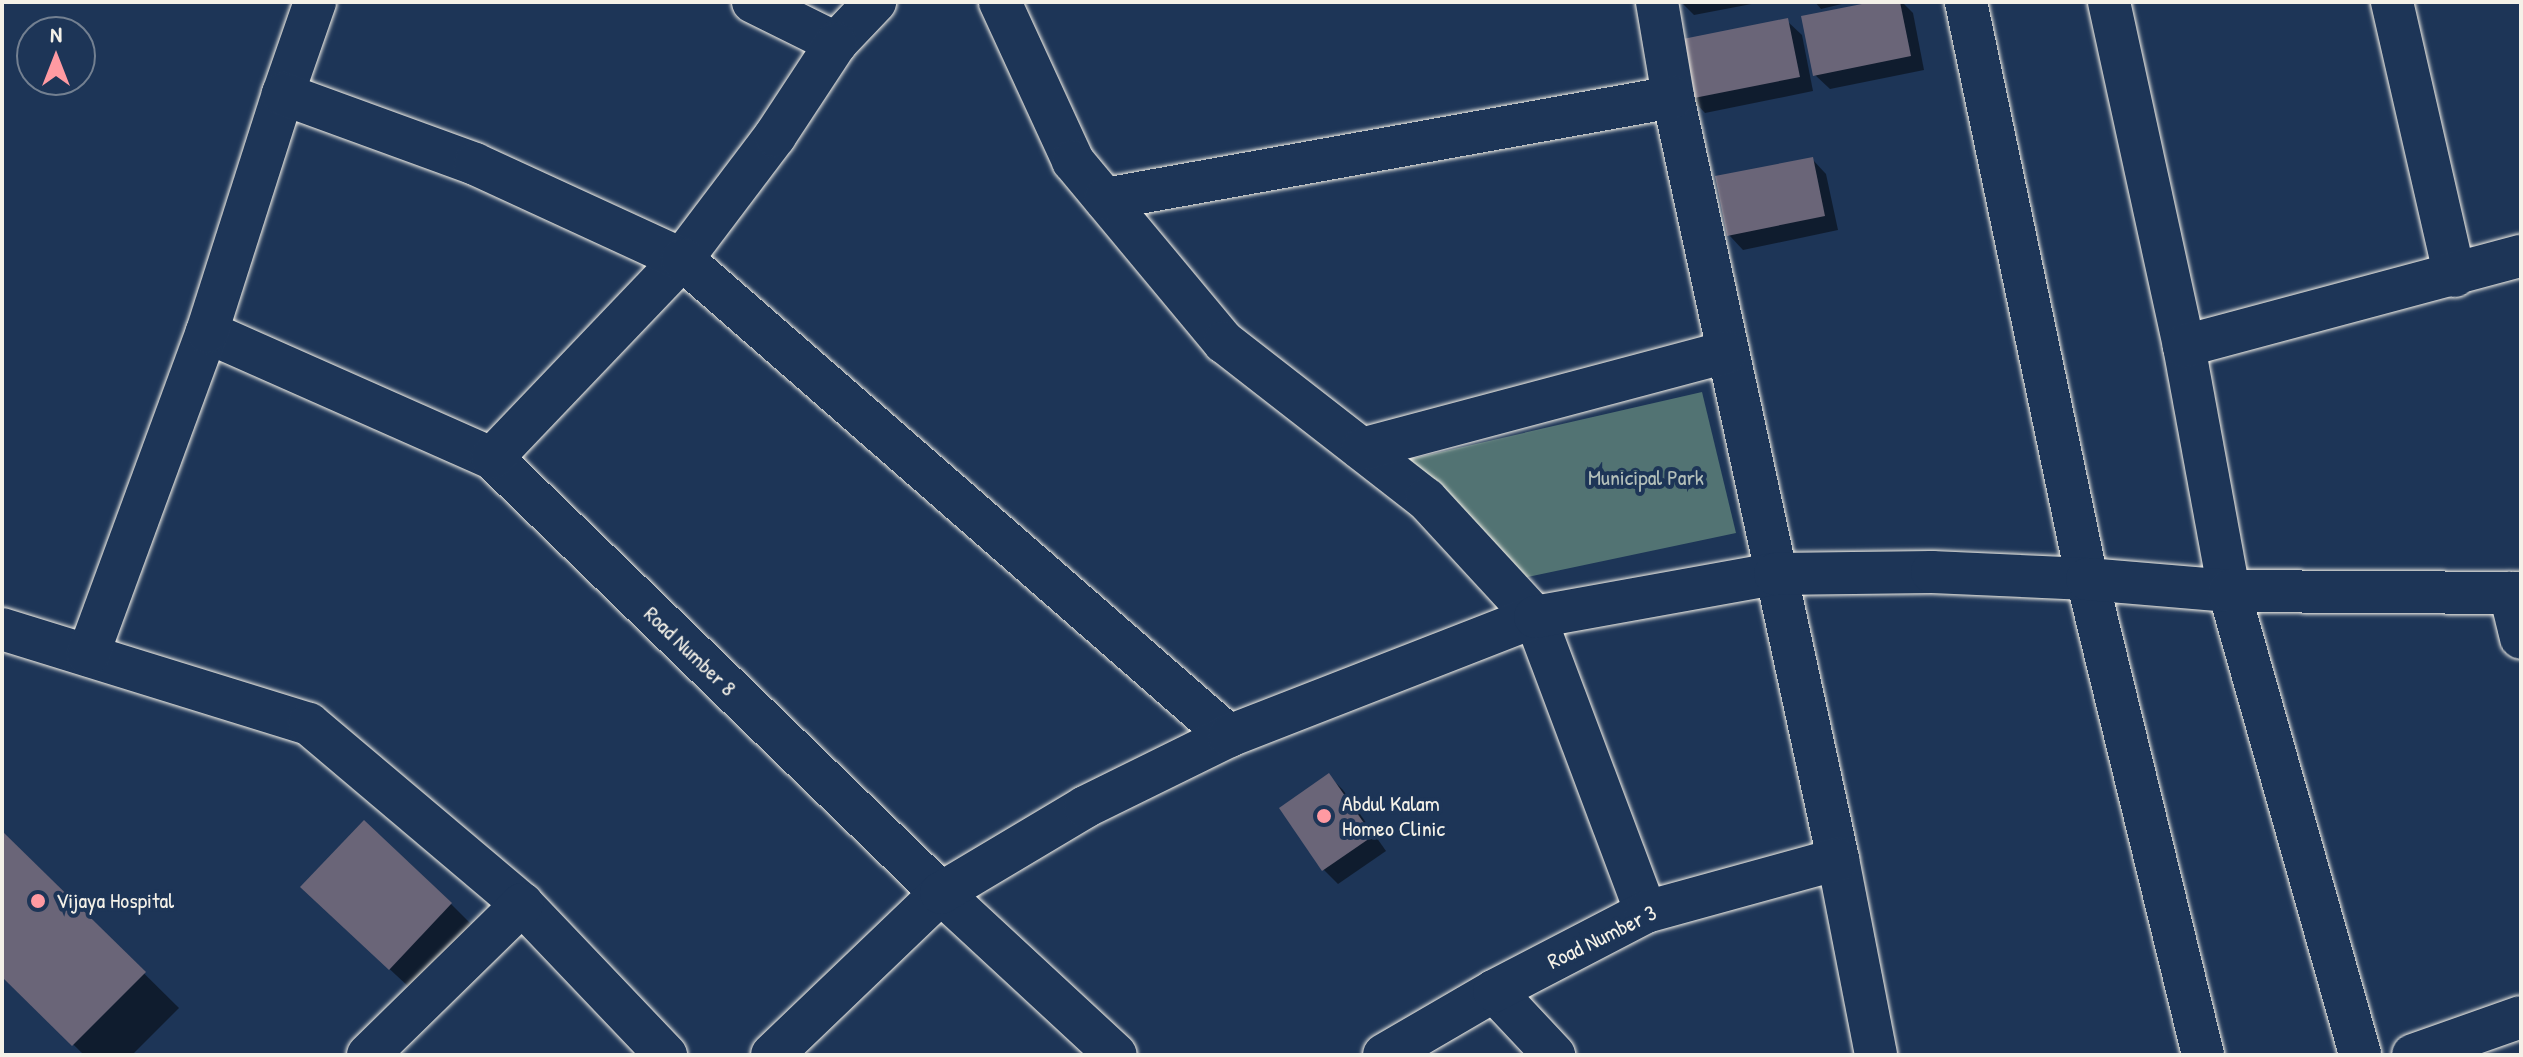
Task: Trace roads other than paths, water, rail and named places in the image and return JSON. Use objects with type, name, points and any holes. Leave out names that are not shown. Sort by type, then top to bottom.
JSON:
[{"type":"street","points":[[88,655],[207,332],[315,2]]},
{"type":"street","points":[[753,2],[836,43]]},
{"type":"street","points":[[492,458],[682,259],[775,136],[836,43],[875,2]]},
{"type":"street","points":[[1000,2],[1073,161],[1224,342],[1426,499],[1535,617],[1646,912]]},
{"type":"street","points":[[1657,2],[1673,97],[1726,352],[1838,859],[1876,1055]]},
{"type":"street","points":[[1966,2],[2087,579],[2203,1055]]},
{"type":"street","points":[[2109,2],[2184,346],[2229,591],[2360,1055]]},
{"type":"street","points":[[2392,2],[2455,276]]},
{"type":"street","points":[[283,94],[475,164],[682,259],[1229,736]]},
{"type":"street","points":[[1105,199],[1673,97]]},
{"type":"street","points":[[2184,346],[2521,256]]},
{"type":"street","name":"Road Number 8","points":[[207,332],[492,458],[941,893],[1116,1055]]},
{"type":"street","points":[[1362,449],[1726,352]]},
{"type":"street","points":[[772,1055],[941,893],[1085,807],[1229,736],[1535,617],[1775,574],[1932,572],[2087,579],[2229,591],[2516,593],[2521,638]]},
{"type":"street","points":[[2,629],[309,724],[522,904],[666,1055]]},
{"type":"street","name":"Road Number 3","points":[[1384,1055],[1494,991],[1646,912],[1838,859]]},
{"type":"street","points":[[368,1055],[522,904]]},
{"type":"street","points":[[1494,991],[1554,1055]]},
{"type":"street","points":[[2413,1055],[2521,1017]]},
{"type":"place","name":"Abdul Kalam Homeo Clinic","points":[[1324,816]]},
{"type":"place","name":"Vijaya Hospital","points":[[38,901]]},
{"type":"park label","name":"Municipal Park","points":[[1646,478]]}]
